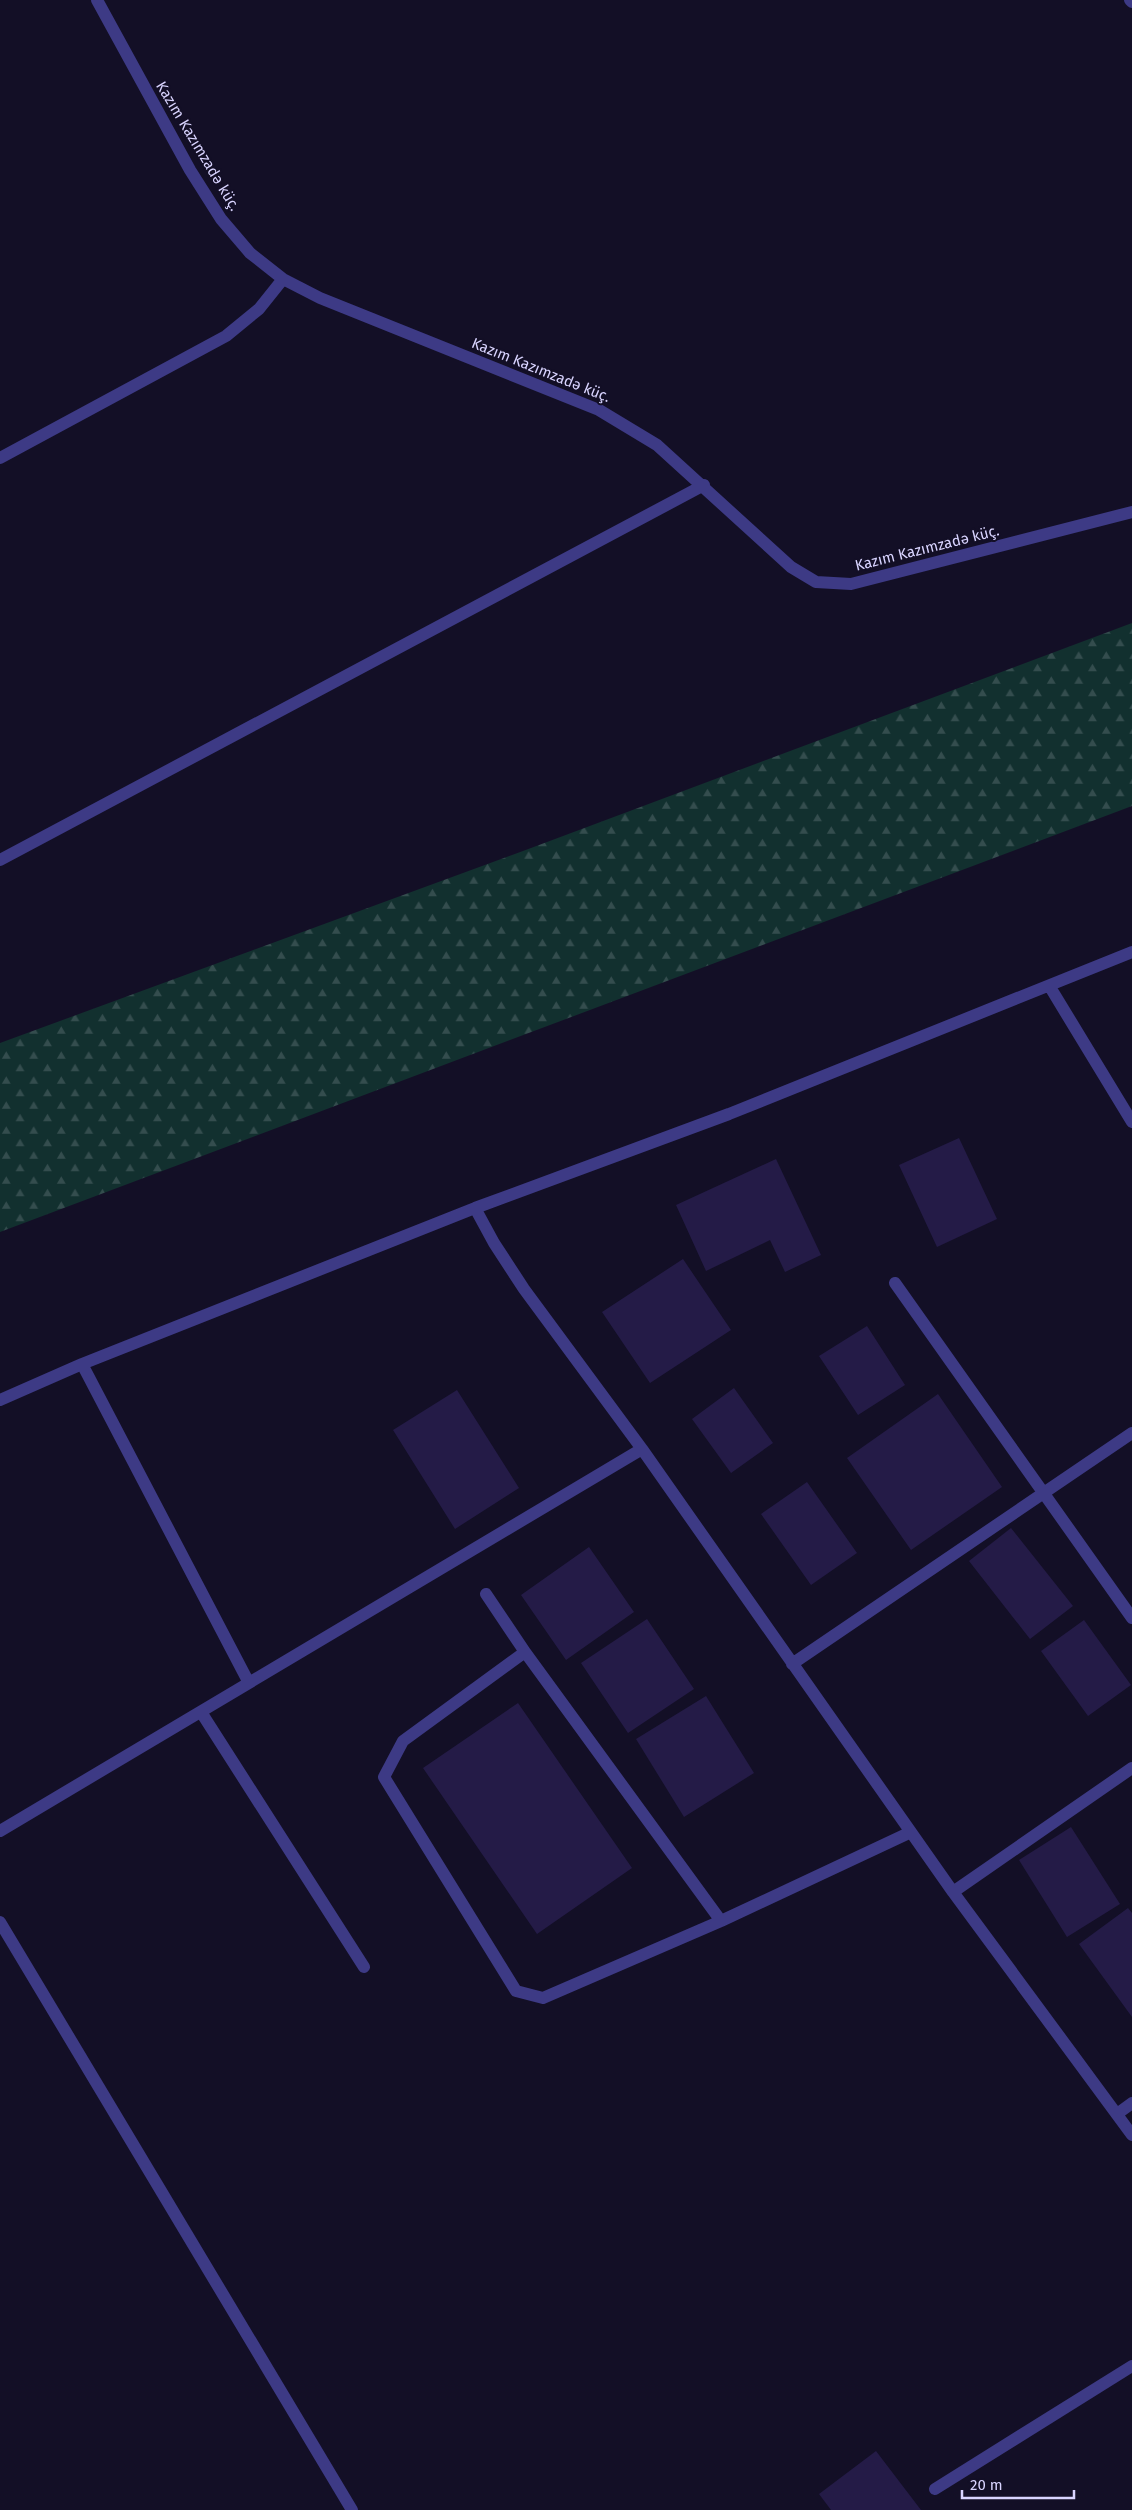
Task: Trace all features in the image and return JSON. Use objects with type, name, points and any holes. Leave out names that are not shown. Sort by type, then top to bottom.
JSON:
[{"type":"street","name":"Kazım Kazımzadə küç.","points":[[97,0],[190,170],[221,219],[250,252],[283,279],[320,298],[599,410],[657,444],[704,485],[791,567],[816,582],[851,584],[1132,512]]},
{"type":"street","points":[[0,458],[226,336],[259,309],[283,279]]},
{"type":"street","points":[[0,860],[704,485]]},
{"type":"street","points":[[0,1400],[82,1364],[475,1208],[729,1114],[1050,987],[1132,952]]},
{"type":"street","points":[[1050,987],[1132,1122]]},
{"type":"street","points":[[475,1208],[494,1243],[524,1289],[642,1449],[953,1892],[1132,2134]]},
{"type":"street","points":[[895,1283],[1042,1494],[1132,1618]]},
{"type":"street","points":[[82,1364],[249,1683]]},
{"type":"street","points":[[792,1664],[1132,1433]]},
{"type":"street","points":[[0,1831],[642,1449]]},
{"type":"street","points":[[486,1594],[525,1652],[721,1921]]},
{"type":"street","points":[[525,1652],[403,1741],[384,1777],[516,1991],[543,1998],[721,1921],[911,1832]]},
{"type":"street","points":[[201,1712],[364,1967]]},
{"type":"street","points":[[953,1892],[1132,1768]]},
{"type":"street","points":[[0,1922],[352,2510]]},
{"type":"street","points":[[1117,2114],[1132,2102]]},
{"type":"street","points":[[935,2489],[1132,2366]]},
{"type":"green space","points":[[1132,623],[1132,806],[0,1232],[0,1043],[523,851]]},
{"type":"building","points":[[959,1138],[997,1219],[937,1247],[899,1165]]},
{"type":"building","points":[[776,1159],[821,1255],[785,1272],[770,1240],[706,1271],[676,1205]]},
{"type":"building","points":[[683,1259],[731,1330],[650,1383],[602,1312]]},
{"type":"building","points":[[867,1326],[905,1385],[858,1415],[819,1356]]},
{"type":"building","points":[[734,1388],[773,1443],[731,1473],[692,1419]]},
{"type":"building","points":[[457,1390],[519,1488],[455,1529],[393,1430]]},
{"type":"building","points":[[938,1394],[1002,1487],[911,1550],[847,1458]]},
{"type":"building","points":[[807,1482],[857,1553],[811,1585],[761,1514]]},
{"type":"building","points":[[1011,1528],[1073,1606],[1030,1639],[969,1561]]},
{"type":"building","points":[[589,1547],[634,1612],[566,1660],[521,1595]]},
{"type":"building","points":[[647,1619],[694,1689],[628,1733],[581,1663]]},
{"type":"building","points":[[1084,1620],[1131,1685],[1088,1716],[1041,1651]]},
{"type":"building","points":[[706,1696],[754,1773],[684,1817],[636,1739]]},
{"type":"building","points":[[518,1703],[632,1868],[537,1934],[423,1768]]},
{"type":"building","points":[[1071,1827],[1120,1904],[1067,1937],[1019,1860]]},
{"type":"building","points":[[1128,1908],[1132,1913],[1132,2017],[1079,1944]]},
{"type":"building","points":[[876,2451],[921,2510],[831,2510],[819,2494]]}]
